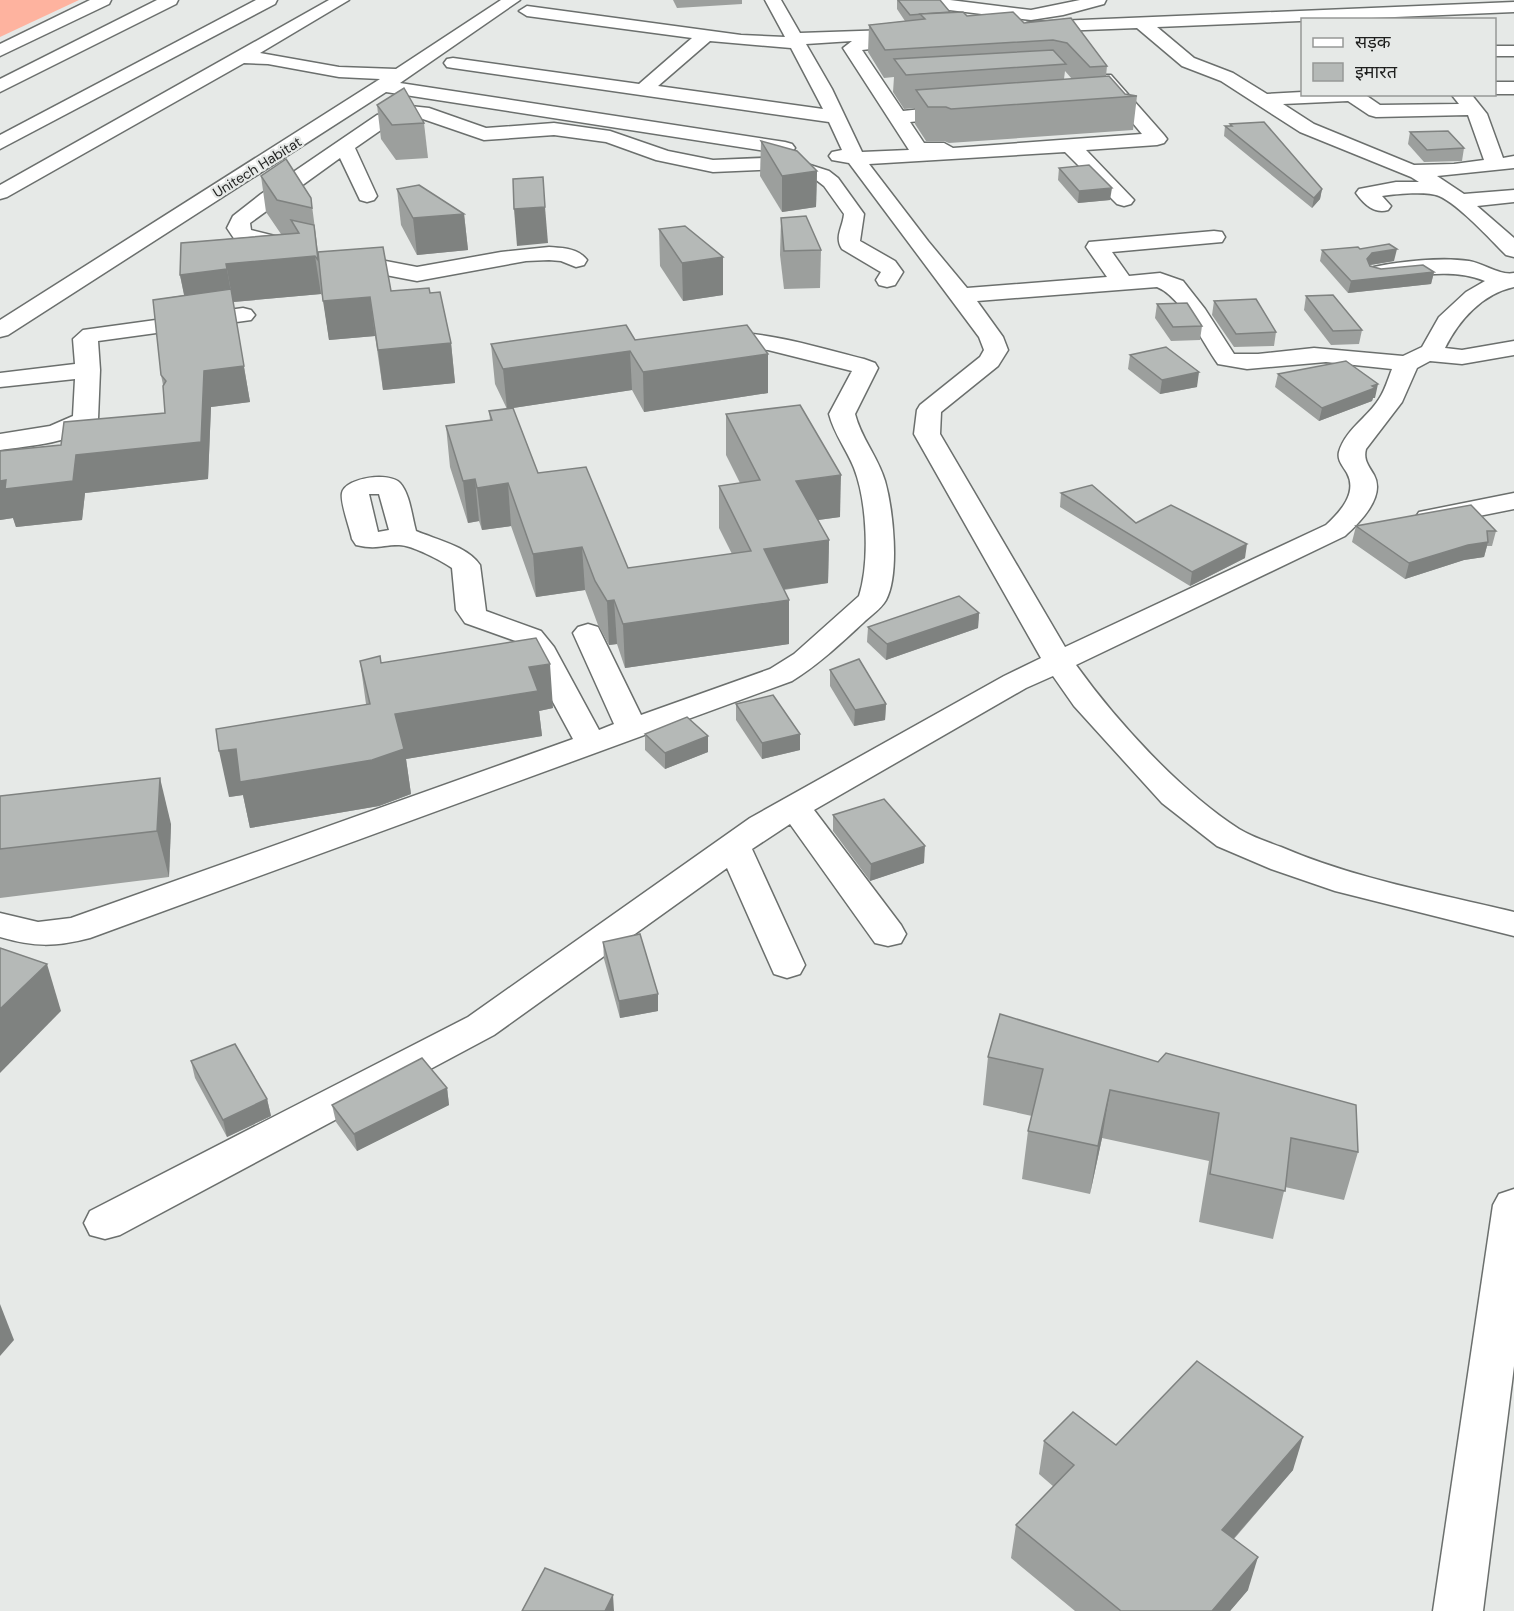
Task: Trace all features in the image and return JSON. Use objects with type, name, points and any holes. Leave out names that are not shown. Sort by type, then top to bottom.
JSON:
[{"type":"street","points":[[0,51],[103,0]]},
{"type":"street","points":[[0,86],[170,0]]},
{"type":"street","points":[[0,143],[269,0]]},
{"type":"street","points":[[0,193],[341,0]]},
{"type":"street","points":[[772,0],[796,41],[840,88],[883,93],[967,95]]},
{"type":"street","points":[[909,0],[1032,21],[1049,42]]},
{"type":"street","points":[[996,29],[1032,21],[1098,0]]},
{"type":"street","points":[[519,5],[741,40],[796,41],[1032,21],[1105,23],[1379,16],[1514,7]]},
{"type":"street","name":"Unitech Habitat","points":[[0,330],[400,75],[519,5]]},
{"type":"street","points":[[1141,22],[1193,65],[1227,76],[1306,128],[1417,172],[1460,201],[1514,250]]},
{"type":"street","points":[[1105,23],[1129,42]]},
{"type":"street","points":[[836,26],[931,28]]},
{"type":"street","points":[[931,28],[896,46],[859,44],[852,48],[918,149],[1139,133],[1120,118],[1112,102],[1099,102]]},
{"type":"street","points":[[643,90],[706,35]]},
{"type":"street","points":[[1496,51],[1514,51]]},
{"type":"street","points":[[241,57],[268,59],[339,72],[400,75]]},
{"type":"street","points":[[453,63],[836,117]]},
{"type":"street","points":[[383,86],[855,158],[1157,139],[1102,76]]},
{"type":"street","points":[[883,93],[899,84]]},
{"type":"street","points":[[840,88],[836,117],[855,158],[920,246],[961,295],[991,337],[996,350],[990,361],[929,410],[927,434],[1059,663],[1085,699],[1174,796],[1229,838],[1283,861],[1347,883],[1514,924]]},
{"type":"street","points":[[1496,88],[1514,88]]},
{"type":"street","points":[[1263,100],[1333,96]]},
{"type":"street","points":[[1353,96],[1376,111],[1474,109]]},
{"type":"street","points":[[1417,172],[1504,163],[1478,114],[1462,96]]},
{"type":"street","points":[[898,117],[981,110]]},
{"type":"street","points":[[576,260],[568,253],[542,252],[417,274],[403,273],[243,235],[238,228],[240,220],[268,198],[384,119],[410,112],[422,112],[484,134],[541,128],[610,138],[672,158],[713,166],[785,163],[822,175],[831,182],[854,214],[855,218],[848,239],[850,244],[887,266],[892,272],[887,280]]},
{"type":"street","points":[[909,133],[954,130]]},
{"type":"street","points":[[672,158],[701,135]]},
{"type":"street","points":[[697,163],[726,139]]},
{"type":"street","points":[[344,146],[367,196]]},
{"type":"street","points":[[1071,146],[1124,200]]},
{"type":"street","points":[[1381,206],[1366,193],[1396,188],[1442,189]]},
{"type":"street","points":[[1460,201],[1514,196]]},
{"type":"street","points":[[1122,282],[1097,247],[1214,237]]},
{"type":"street","points":[[1378,272],[1454,266],[1472,268],[1510,280]]},
{"type":"street","points":[[961,295],[1160,280],[1175,286],[1197,314],[1222,356],[1235,361],[1313,355],[1417,359],[1462,357],[1514,348]]},
{"type":"street","points":[[1330,535],[1363,495],[1364,480],[1353,462],[1353,448],[1389,403],[1417,359],[1432,351],[1452,317],[1479,293],[1510,280]]},
{"type":"street","points":[[79,425],[85,419],[87,377],[85,339],[91,335],[243,315]]},
{"type":"street","points":[[0,925],[26,933],[48,935],[77,929],[781,675],[793,668],[872,600],[877,590],[878,543],[872,481],[843,414],[866,368],[762,343],[730,338],[695,341]]},
{"type":"street","points":[[0,380],[87,377]]},
{"type":"street","points":[[0,396],[87,377]]},
{"type":"street","points":[[0,442],[79,425],[113,422]]},
{"type":"street","points":[[1403,523],[1514,501]]},
{"type":"street","points":[[105,1223],[481,1026],[762,826],[1015,682],[1330,535],[1372,528]]},
{"type":"street","points":[[404,536],[453,556],[466,565],[471,610],[475,617],[531,637],[539,647],[591,744]]},
{"type":"street","points":[[588,633],[632,729]]},
{"type":"street","points":[[794,807],[888,934]]},
{"type":"street","points":[[734,846],[787,966]]},
{"type":"street","points":[[1458,1611],[1514,1205]]},
{"type":"shaded area","points":[[0,0],[79,0],[0,37]]},
{"type":"building","points":[[898,0],[940,0],[950,12],[910,15]]},
{"type":"building","points":[[963,12],[967,16],[1013,12],[1024,23],[1071,18],[1107,66],[1090,67],[1067,43],[1053,40],[885,50],[869,25],[925,19],[920,14]]},
{"type":"building","points":[[1053,50],[1066,64],[906,75],[894,59]]},
{"type":"building","points":[[1109,76],[1125,94],[1137,96],[951,109],[928,107],[916,90]]},
{"type":"building","points":[[404,88],[424,123],[392,125],[377,105]]},
{"type":"building","points":[[1264,122],[1322,189],[1314,198],[1225,126]]},
{"type":"building","points":[[1448,131],[1464,148],[1427,150],[1410,132]]},
{"type":"building","points":[[761,141],[797,151],[817,171],[782,176]]},
{"type":"building","points":[[286,159],[311,198],[312,208],[277,200],[261,176]]},
{"type":"building","points":[[1089,165],[1112,188],[1079,191],[1059,168]]},
{"type":"building","points":[[543,177],[545,207],[514,209],[513,179]]},
{"type":"building","points":[[419,185],[464,214],[413,218],[397,189]]},
{"type":"building","points":[[806,216],[821,250],[784,251],[781,218]]},
{"type":"building","points":[[291,220],[314,225],[318,260],[315,256],[226,264],[227,269],[180,275],[181,243],[299,233]]},
{"type":"building","points":[[685,226],[723,257],[682,263],[659,229]]},
{"type":"building","points":[[1389,244],[1397,249],[1372,253],[1367,259],[1370,266],[1381,269],[1423,265],[1434,272],[1351,281],[1322,250],[1358,247],[1360,249]]},
{"type":"building","points":[[383,247],[391,291],[429,288],[430,293],[440,292],[451,343],[378,350],[370,297],[323,301],[318,252]]},
{"type":"building","points":[[231,289],[244,366],[204,371],[201,442],[76,455],[73,481],[5,489],[6,480],[0,481],[0,451],[61,445],[64,422],[165,413],[163,386],[166,381],[161,375],[153,300]]},
{"type":"building","points":[[1333,295],[1362,330],[1333,331],[1306,296]]},
{"type":"building","points":[[1256,299],[1276,332],[1236,334],[1214,301]]},
{"type":"building","points":[[1187,303],[1202,326],[1173,327],[1157,304]]},
{"type":"building","points":[[626,325],[635,340],[747,325],[768,354],[643,372],[630,351],[503,369],[491,344]]},
{"type":"building","points":[[1166,347],[1199,372],[1162,380],[1130,355]]},
{"type":"building","points":[[1346,361],[1378,384],[1372,386],[1375,388],[1322,408],[1278,374]]},
{"type":"building","points":[[800,405],[841,475],[796,481],[829,540],[764,549],[789,600],[623,624],[614,600],[607,601],[595,581],[582,547],[533,554],[508,483],[477,488],[475,479],[463,481],[446,426],[492,420],[489,411],[513,408],[538,473],[586,467],[628,568],[751,551],[719,486],[760,480],[726,414]]},
{"type":"building","points":[[1092,485],[1136,523],[1171,505],[1247,544],[1192,572],[1061,493]]},
{"type":"building","points":[[1471,505],[1496,531],[1487,531],[1488,542],[1468,545],[1409,563],[1356,526]]},
{"type":"building","points":[[959,596],[979,613],[887,644],[868,627]]},
{"type":"building","points":[[536,638],[550,664],[529,667],[538,691],[395,714],[404,749],[372,760],[240,782],[236,749],[219,751],[216,729],[370,704],[360,661],[380,656],[381,663]]},
{"type":"building","points":[[859,659],[886,704],[855,710],[830,670]]},
{"type":"building","points":[[773,695],[800,734],[762,743],[736,704]]},
{"type":"building","points":[[687,717],[708,736],[665,753],[645,734]]},
{"type":"building","points":[[160,778],[157,831],[0,849],[0,796]]},
{"type":"building","points":[[884,799],[925,846],[871,864],[833,815]]},
{"type":"building","points":[[640,934],[658,994],[619,1001],[603,942]]},
{"type":"building","points":[[0,948],[47,964],[0,1009]]},
{"type":"building","points":[[1000,1014],[1158,1062],[1166,1053],[1356,1105],[1358,1152],[1291,1138],[1285,1191],[1210,1174],[1219,1113],[1110,1090],[1098,1146],[1028,1131],[1043,1069],[988,1057]]},
{"type":"building","points":[[235,1044],[267,1099],[223,1120],[191,1061]]},
{"type":"building","points":[[422,1058],[447,1088],[354,1134],[332,1105]]},
{"type":"building","points":[[1197,1361],[1303,1437],[1222,1530],[1258,1557],[1212,1611],[1121,1611],[1016,1525],[1074,1465],[1044,1441],[1073,1412],[1116,1445]]},
{"type":"building","points":[[545,1568],[613,1595],[605,1611],[522,1611]]}]
